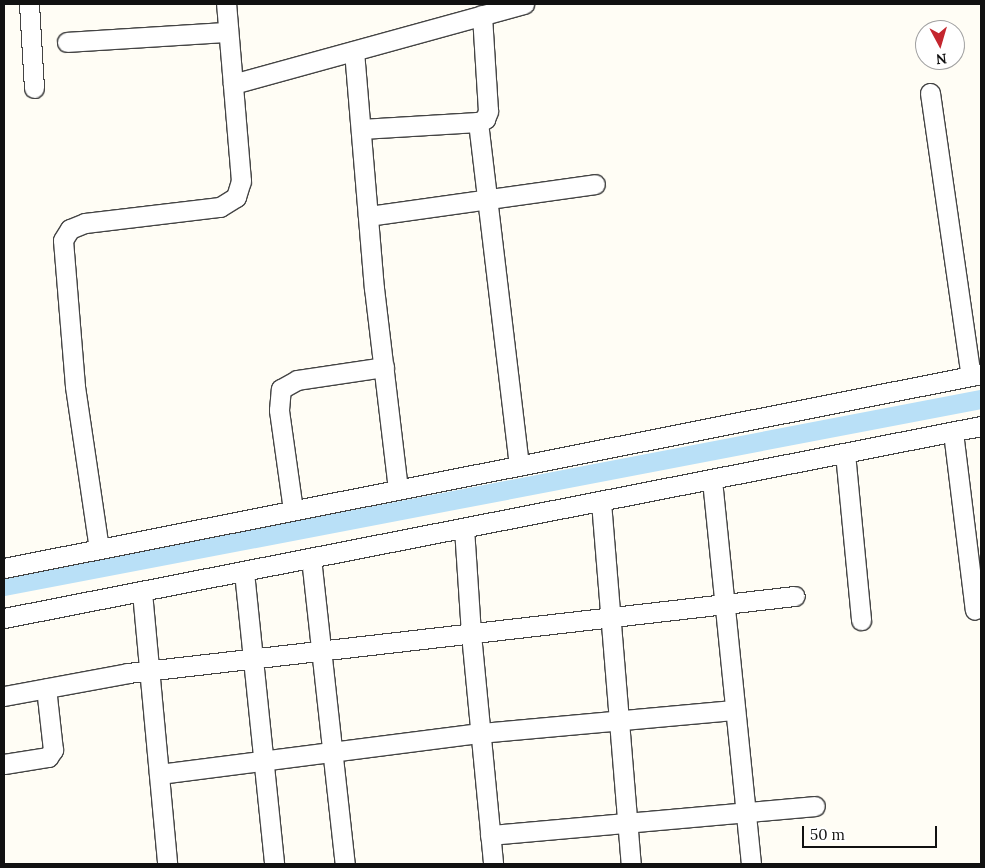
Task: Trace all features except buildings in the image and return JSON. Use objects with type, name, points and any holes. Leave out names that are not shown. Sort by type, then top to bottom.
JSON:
[{"type":"street","points":[[29,4],[34,88]]},
{"type":"street","points":[[99,549],[75,386],[63,240],[70,229],[85,223],[220,207],[232,201],[241,182],[226,4]]},
{"type":"street","points":[[233,84],[524,4]]},
{"type":"street","points":[[361,129],[478,122],[485,119],[488,111],[482,15]]},
{"type":"street","points":[[67,42],[228,32]]},
{"type":"street","points":[[354,51],[368,216],[398,490]]},
{"type":"street","points":[[4,568],[976,375],[930,93]]},
{"type":"street","points":[[478,122],[519,466]]},
{"type":"street","points":[[368,216],[595,184]]},
{"type":"street","points":[[293,510],[279,410],[281,389],[297,380],[384,367]]},
{"type":"street","points":[[4,618],[981,426]]},
{"type":"street","points":[[953,432],[975,610]]},
{"type":"street","points":[[846,453],[861,620]]},
{"type":"street","points":[[712,480],[751,864]]},
{"type":"street","points":[[600,502],[631,864]]},
{"type":"street","points":[[464,528],[471,634],[493,864]]},
{"type":"street","points":[[311,558],[323,650],[345,864]]},
{"type":"street","points":[[244,572],[255,658],[274,864]]},
{"type":"street","points":[[142,592],[167,864]]},
{"type":"street","points":[[4,696],[150,670],[795,596]]},
{"type":"street","points":[[4,764],[48,756],[53,750],[46,688]]},
{"type":"street","points":[[159,774],[480,733],[735,710]]},
{"type":"street","points":[[490,835],[815,806]]},
{"type":"waterway","points":[[4,586],[981,399]]}]
